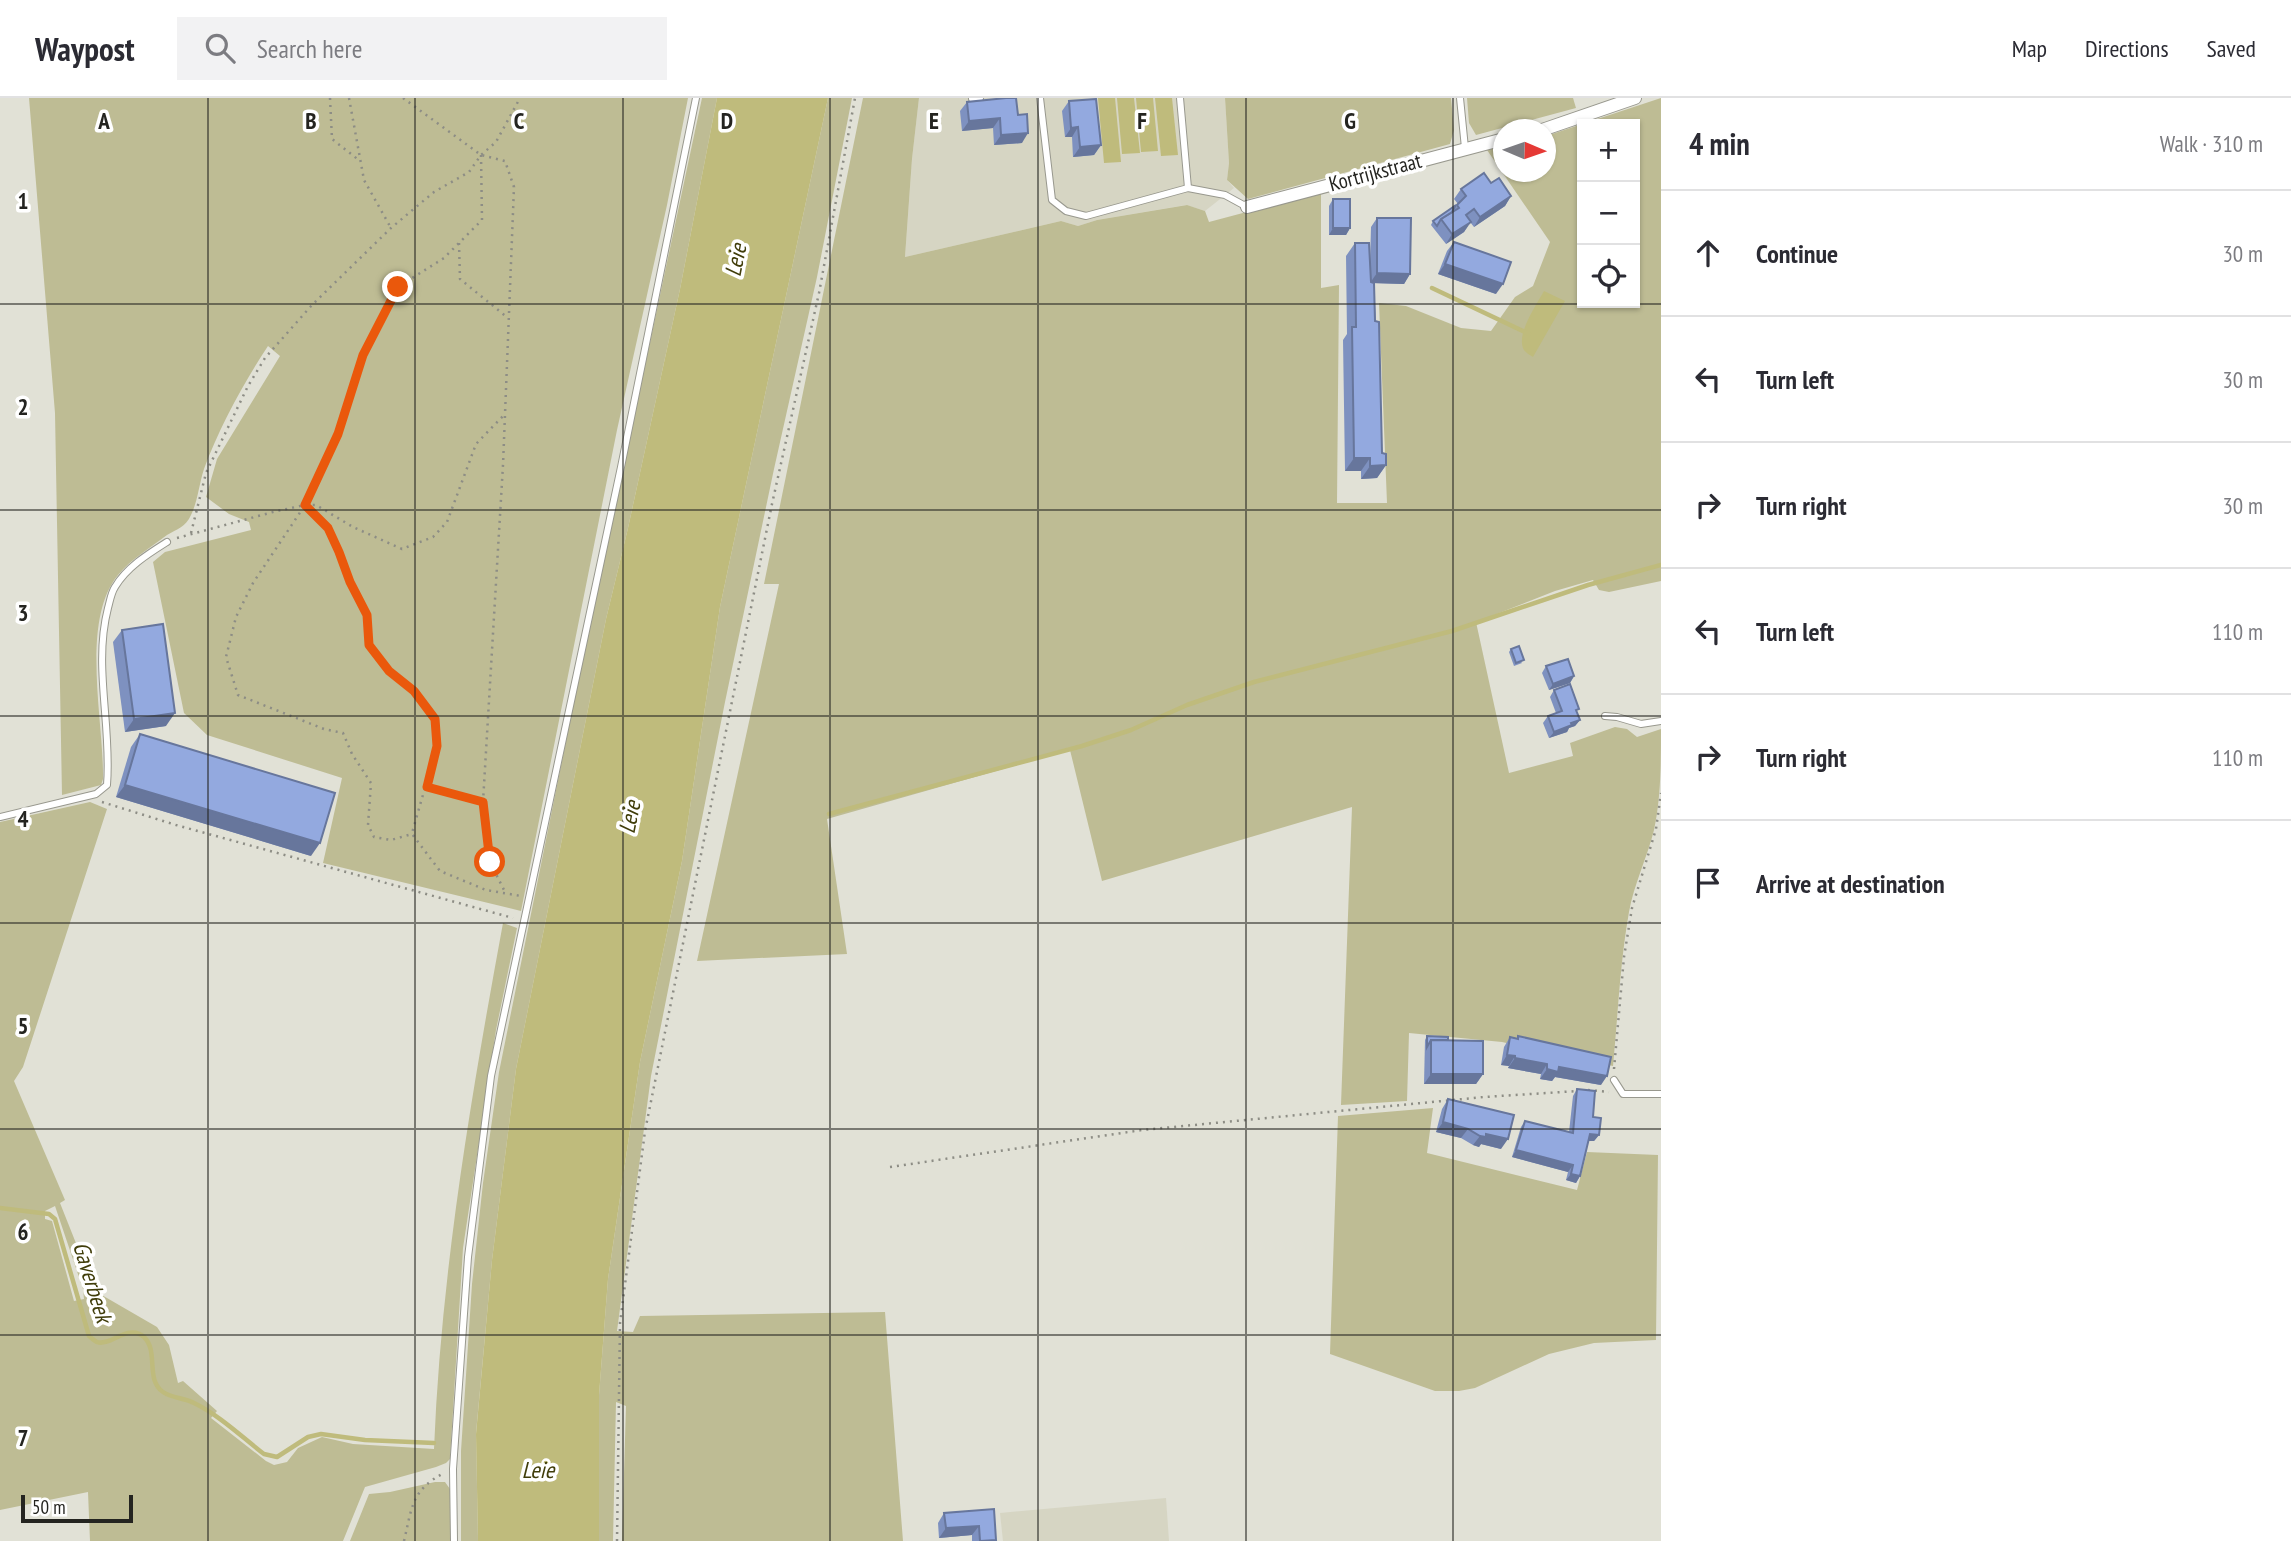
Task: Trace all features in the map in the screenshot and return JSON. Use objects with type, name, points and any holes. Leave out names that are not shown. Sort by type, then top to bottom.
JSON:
[{"type":"street","points":[[1556,125],[1635,98]]},
{"type":"street","name":"Kortrijkstraat","points":[[1247,207],[1493,141]]},
{"type":"lane","points":[[454,1541],[453,1469],[469,1244],[491,1076],[696,98]]},
{"type":"lane","points":[[972,99],[980,98]]},
{"type":"lane","points":[[1040,98],[1052,200],[1066,211],[1086,216],[1188,188],[1225,195],[1247,207]]},
{"type":"lane","points":[[1180,98],[1188,188]]},
{"type":"lane","points":[[1460,98],[1465,148]]},
{"type":"lane","points":[[0,817],[96,794],[107,785],[102,653],[105,619],[113,589],[130,568],[167,542]]},
{"type":"lane","points":[[1605,716],[1641,724],[1661,720]]},
{"type":"lane","points":[[1614,1080],[1623,1094],[1661,1094]]},
{"type":"path","points":[[330,98],[332,139],[360,162]]},
{"type":"path","points":[[349,98],[364,180],[391,228]]},
{"type":"path","points":[[402,98],[481,155],[505,161],[514,187],[505,415],[483,802],[490,862],[506,894],[486,890],[440,871],[412,834]]},
{"type":"path","points":[[191,533],[206,473],[247,386],[265,358],[312,305],[391,228],[434,192],[469,172],[481,155],[496,142],[520,98]]},
{"type":"path","points":[[617,1541],[620,1323],[645,1130],[772,504],[819,293],[855,98]]},
{"type":"path","points":[[412,834],[391,840],[374,837],[368,825],[371,783],[352,754],[343,733],[324,729],[238,695],[226,657],[236,617],[253,583],[305,505],[338,434],[363,355],[398,287],[444,258],[482,220],[481,155]]},
{"type":"path","points":[[459,243],[460,279],[509,318]]},
{"type":"path","points":[[167,542],[191,533],[305,505],[316,505],[353,527],[402,549],[433,537],[447,522],[476,444],[505,415]]},
{"type":"path","points":[[305,505],[328,528],[339,552],[350,582],[367,615],[369,645],[389,671],[414,691],[435,719],[437,746],[412,834]]},
{"type":"path","points":[[427,787],[483,802]]},
{"type":"path","points":[[1614,1080],[1624,957],[1632,908],[1656,829],[1661,793]]},
{"type":"path","points":[[96,794],[103,802],[176,825],[524,921]]},
{"type":"path","points":[[890,1167],[1142,1130],[1376,1106],[1580,1091],[1623,1094]]},
{"type":"path","points":[[404,1541],[413,1503],[427,1482],[453,1469]]},
{"type":"shaded area","points":[[29,98],[688,98],[617,430],[521,911],[323,863],[342,778],[207,735],[184,713],[153,562],[165,552],[251,530],[249,522],[229,514],[206,497],[217,459],[280,356],[268,346],[241,390],[217,438],[204,469],[189,519],[129,564],[118,575],[106,595],[97,645],[103,779],[101,785],[62,795],[55,413]]},
{"type":"shaded area","points":[[702,98],[717,98],[680,289],[606,619],[516,1069],[492,1260],[476,1433],[478,1541],[461,1541],[461,1451],[472,1284],[499,1072],[583,657]]},
{"type":"shaded area","points":[[828,98],[852,98],[817,277],[725,702],[651,1076],[617,1331],[633,1332],[640,1316],[885,1312],[903,1541],[622,1541],[626,1406],[616,1402],[613,1541],[599,1541],[599,1395],[608,1279],[640,1062],[682,861],[720,607]]},
{"type":"shaded area","points":[[863,98],[919,98],[905,257],[1061,221],[1078,226],[1097,220],[1187,205],[1205,211],[1209,222],[1321,192],[1321,288],[1339,285],[1337,503],[1387,503],[1379,303],[1406,306],[1461,328],[1491,331],[1515,297],[1533,286],[1550,242],[1509,182],[1556,182],[1556,133],[1577,126],[1577,308],[1640,308],[1640,119],[1597,119],[1661,98],[1661,581],[1609,592],[1599,590],[1593,580],[1555,591],[1476,622],[1509,773],[1573,756],[1570,743],[1615,727],[1627,729],[1637,737],[1661,729],[1656,818],[1629,912],[1613,1066],[1502,1042],[1409,1033],[1407,1101],[1341,1105],[1352,807],[1102,881],[1070,750],[827,819],[847,954],[697,961],[779,584],[764,584]]},
{"type":"shaded area","points":[[919,98],[1225,98],[1229,163],[1227,180],[1234,188],[1205,211],[1186,205],[1097,220],[1078,226],[1061,221],[905,257]]},
{"type":"shaded area","points":[[1225,98],[1451,98],[1454,130],[1450,144],[1248,199],[1227,180],[1229,163]]},
{"type":"shaded area","points":[[1467,98],[1573,98],[1576,108],[1535,119],[1493,119],[1493,130],[1476,135],[1469,123]]},
{"type":"shaded area","points":[[1493,148],[1493,159],[1487,150]]},
{"type":"shaded area","points":[[90,802],[107,809],[23,1067],[14,1081],[65,1200],[60,1203],[93,1286],[100,1294],[157,1327],[169,1345],[178,1383],[183,1381],[217,1411],[211,1418],[274,1465],[287,1462],[298,1448],[322,1437],[353,1444],[434,1449],[450,1251],[469,1119],[503,923],[517,928],[496,1030],[463,1248],[450,1459],[436,1467],[365,1487],[343,1541],[90,1541],[88,1492],[0,1510],[0,822]],"holes":[[[55,1206],[84,1299],[74,1301],[52,1221],[45,1219],[45,1211]]]},
{"type":"shaded area","points":[[1433,1108],[1427,1153],[1577,1190],[1587,1152],[1658,1155],[1656,1340],[1594,1343],[1549,1354],[1475,1388],[1459,1391],[1435,1391],[1330,1354],[1338,1116]]},
{"type":"shaded area","points":[[445,1482],[450,1489],[452,1541],[350,1541],[369,1494]]},
{"type":"shaded area","points":[[1166,1498],[1169,1541],[1003,1541],[1000,1513]]},
{"type":"water","name":"Leie","points":[[717,98],[828,98],[720,607],[682,861],[640,1062],[608,1279],[599,1395],[599,1541],[478,1541],[476,1434],[492,1260],[516,1069],[606,619],[680,289]]},
{"type":"water","points":[[1098,98],[1115,98],[1121,162],[1104,163]]},
{"type":"water","points":[[1117,98],[1134,98],[1140,153],[1122,154]]},
{"type":"water","points":[[1136,98],[1153,98],[1158,151],[1141,152]]},
{"type":"water","points":[[1155,98],[1172,98],[1178,155],[1161,156]]},
{"type":"water","points":[[1544,291],[1565,301],[1533,357],[1524,350],[1522,336]]},
{"type":"building","points":[[1016,98],[1018,115],[1027,114],[1028,133],[1001,135],[1000,118],[969,121],[967,102]]},
{"type":"building","points":[[1096,99],[1101,145],[1080,147],[1078,127],[1071,128],[1069,101]]},
{"type":"building","points":[[1484,173],[1491,183],[1502,182],[1511,196],[1480,217],[1474,209],[1466,215],[1471,222],[1452,234],[1441,219],[1459,208],[1457,205],[1466,196],[1461,189]]},
{"type":"building","points":[[1333,199],[1350,199],[1350,228],[1333,228]]},
{"type":"building","points":[[1456,205],[1452,212],[1441,219],[1437,226],[1433,221]]},
{"type":"building","points":[[1377,218],[1411,218],[1410,274],[1377,273]]},
{"type":"building","points":[[1454,242],[1511,262],[1503,284],[1445,264]]},
{"type":"building","points":[[1355,243],[1369,243],[1375,321],[1379,322],[1382,453],[1386,454],[1386,465],[1370,466],[1370,458],[1354,458],[1352,327],[1356,327]]},
{"type":"building","points":[[163,624],[175,713],[134,719],[122,630]]},
{"type":"building","points":[[1519,646],[1524,660],[1516,663],[1511,649]]},
{"type":"building","points":[[1568,659],[1574,676],[1553,684],[1546,666]]},
{"type":"building","points":[[1570,684],[1580,720],[1554,732],[1548,716],[1562,711],[1554,690]]},
{"type":"building","points":[[140,734],[335,793],[320,843],[125,785]]},
{"type":"building","points":[[1427,1036],[1448,1037],[1448,1040],[1431,1040],[1427,1047]]},
{"type":"building","points":[[1518,1036],[1611,1057],[1607,1076],[1559,1067],[1558,1072],[1547,1069],[1547,1064],[1507,1055],[1510,1037],[1518,1039]]},
{"type":"building","points":[[1431,1040],[1483,1041],[1483,1074],[1431,1074]]},
{"type":"building","points":[[1577,1089],[1595,1091],[1593,1117],[1601,1118],[1599,1135],[1590,1134],[1580,1176],[1571,1174],[1573,1165],[1516,1150],[1525,1121],[1573,1133]]},
{"type":"building","points":[[1448,1099],[1514,1115],[1508,1139],[1486,1134],[1486,1137],[1480,1136],[1468,1129],[1443,1122]]},
{"type":"building","points":[[994,1509],[996,1540],[980,1541],[979,1526],[946,1528],[944,1513]]},
{"type":"waterway","points":[[1432,288],[1529,334]]},
{"type":"waterway","points":[[829,814],[1082,746],[1254,682],[1452,631],[1588,585],[1661,565]]},
{"type":"waterway","name":"Gaverbeek","points":[[0,1208],[49,1214],[55,1219],[89,1336],[102,1343],[132,1333],[144,1337],[151,1350],[155,1380],[163,1392],[203,1408],[264,1454],[277,1457],[308,1437],[321,1434],[365,1440],[434,1443]]},
{"type":"route","points":[[398,287],[363,355],[338,434],[305,505],[328,528],[339,552],[350,582],[367,615],[369,645],[389,671],[414,691],[435,719],[437,746],[427,787],[483,802],[490,862]]}]
